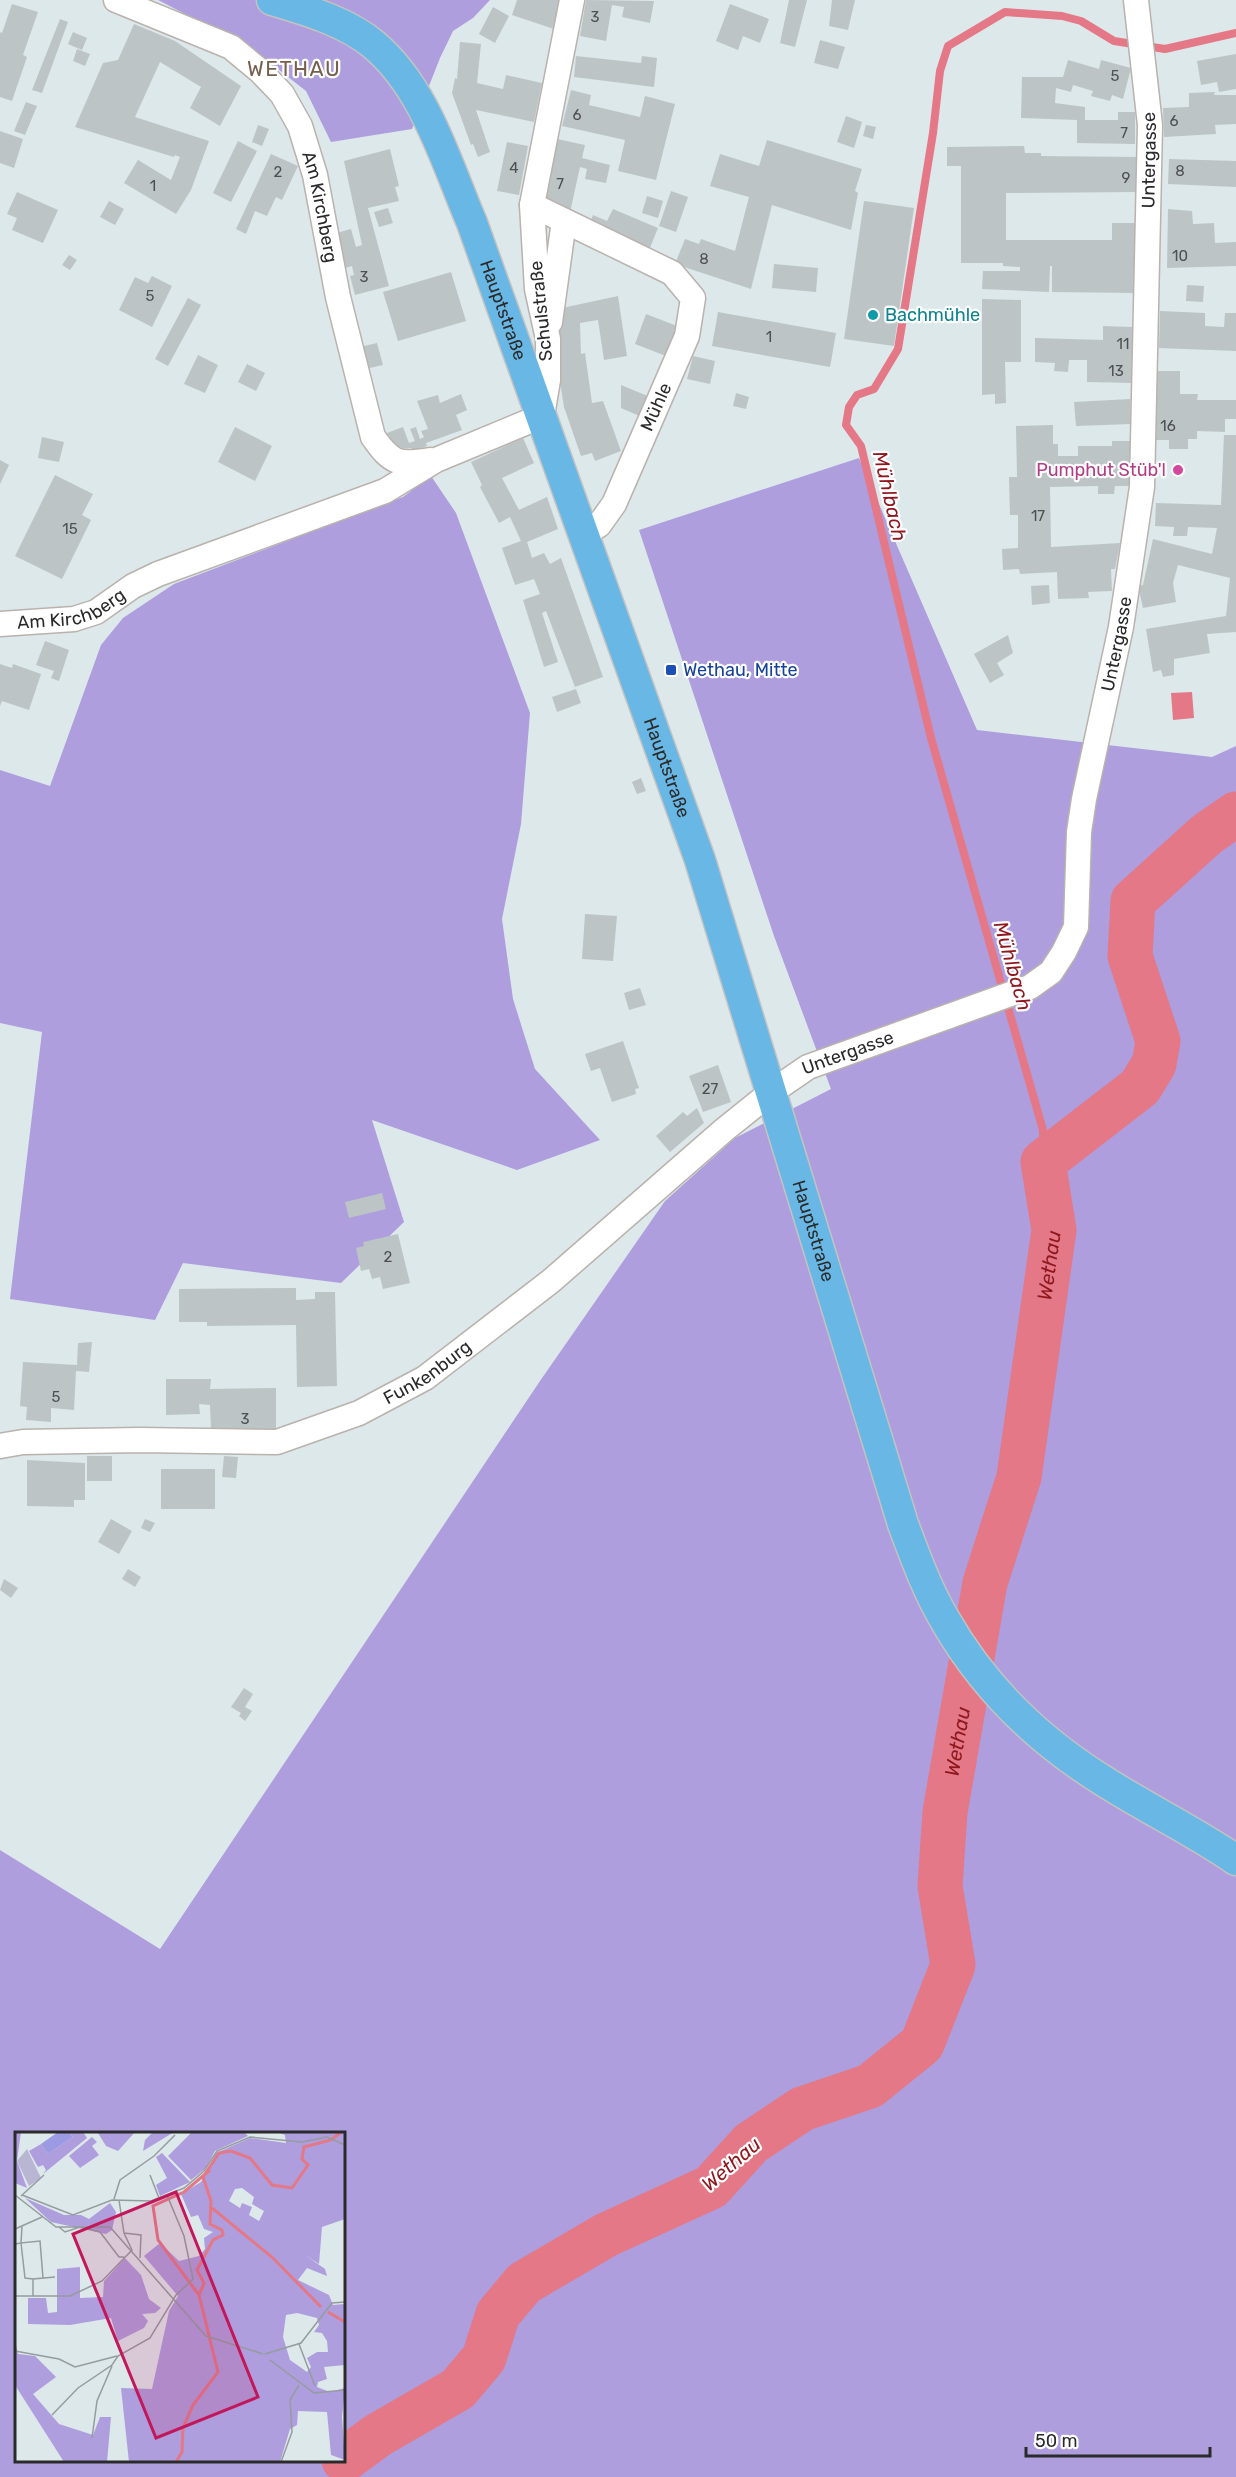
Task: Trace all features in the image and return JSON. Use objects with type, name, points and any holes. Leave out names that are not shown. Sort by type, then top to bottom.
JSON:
[{"type":"main road","name":"Hauptstraße","points":[[272,0],[342,26],[371,42],[390,60],[407,81],[430,125],[472,223],[704,873],[903,1524],[943,1618],[960,1645],[1001,1697],[1048,1742],[1074,1761],[1236,1860]]},
{"type":"street","name":"Am Kirchberg","points":[[116,0],[231,47],[260,71],[282,94],[300,126],[315,175],[338,297],[373,437],[386,456],[403,464],[436,460]]},
{"type":"street","name":"Schulstraße","points":[[542,416],[548,380],[548,339],[537,289],[532,205],[572,0]]},
{"type":"street","name":"Untergasse","points":[[770,1093],[812,1065],[1030,987],[1051,972],[1076,927],[1079,832],[1082,810],[1121,627],[1142,487],[1150,125],[1136,0]]},
{"type":"street","points":[[532,205],[564,221],[548,339]]},
{"type":"street","name":"Mühle","points":[[564,221],[672,273],[693,298],[690,328],[614,504],[599,525],[584,534]]},
{"type":"street","name":"Am Kirchberg","points":[[0,624],[74,618],[96,612],[133,586],[149,578],[385,490],[436,460],[542,416]]},
{"type":"street","name":"Funkenburg","points":[[0,1446],[23,1442],[140,1440],[277,1442],[359,1413],[425,1378],[551,1281],[650,1193],[770,1093]]},
{"type":"shaded area","points":[[158,0],[490,0],[473,18],[453,31],[412,129],[331,142],[306,91],[251,48]]},
{"type":"shaded area","points":[[859,458],[977,730],[1212,757],[1236,746],[1236,2477],[0,2477],[0,1850],[160,1949],[540,1381],[665,1201],[735,1138],[831,1089],[774,936],[639,530]]},
{"type":"shaded area","points":[[431,476],[456,513],[530,713],[521,824],[502,919],[513,999],[535,1069],[600,1140],[517,1170],[372,1120],[404,1222],[341,1283],[183,1263],[155,1320],[10,1299],[42,1032],[0,1023],[0,770],[50,786],[101,645],[123,618],[174,584],[403,497]]},
{"type":"shaded area","points":[[1192,692],[1194,718],[1173,720],[1171,693]]},
{"type":"building","points":[[517,0],[562,0],[554,29],[512,15]]},
{"type":"building","points":[[586,0],[654,1],[650,23],[622,17],[624,7],[612,5],[606,41],[580,36]]},
{"type":"building","points":[[789,0],[807,0],[795,47],[780,43]]},
{"type":"building","points":[[832,0],[855,0],[848,30],[829,26]]},
{"type":"building","points":[[12,4],[38,12],[23,55],[27,57],[12,101],[0,97],[0,32],[2,33]]},
{"type":"building","points":[[730,4],[769,19],[760,43],[743,36],[738,50],[716,41]]},
{"type":"building","points":[[493,7],[509,16],[495,43],[479,34]]},
{"type":"building","points":[[60,19],[68,22],[42,93],[32,90]]},
{"type":"building","points":[[134,24],[175,41],[241,86],[220,126],[190,108],[201,87],[160,62],[135,117],[209,141],[191,190],[176,214],[124,183],[138,160],[171,180],[180,157],[75,127],[103,63],[118,60]]},
{"type":"building","points":[[73,32],[87,38],[82,50],[68,44]]},
{"type":"building","points":[[820,40],[845,47],[838,69],[814,63]]},
{"type":"building","points":[[460,42],[481,44],[477,83],[503,89],[506,75],[542,83],[534,122],[476,110],[490,152],[478,157],[473,144],[471,145],[452,93],[455,78],[457,79]]},
{"type":"building","points":[[77,49],[90,54],[85,66],[73,61]]},
{"type":"building","points":[[1236,54],[1236,89],[1219,92],[1217,82],[1201,85],[1197,61]]},
{"type":"building","points":[[576,56],[641,63],[642,56],[657,58],[654,87],[574,77]]},
{"type":"building","points":[[1068,60],[1099,69],[1101,60],[1131,68],[1123,99],[1112,95],[1110,101],[1091,96],[1093,91],[1073,85],[1071,92],[1056,88],[1055,103],[1085,107],[1085,120],[1118,120],[1118,112],[1135,112],[1135,144],[1077,143],[1077,120],[1021,118],[1022,77],[1063,77]]},
{"type":"building","points":[[571,90],[591,95],[589,105],[640,117],[645,96],[675,104],[656,180],[618,171],[625,140],[562,126]]},
{"type":"building","points":[[1215,92],[1214,95],[1236,95],[1236,124],[1215,125],[1216,134],[1164,137],[1163,108],[1189,107],[1189,93]]},
{"type":"building","points":[[26,102],[37,106],[25,135],[14,131]]},
{"type":"building","points":[[846,116],[862,122],[854,148],[837,142]]},
{"type":"building","points":[[258,125],[269,129],[262,146],[252,142]]},
{"type":"building","points":[[866,125],[876,127],[873,139],[863,136]]},
{"type":"building","points":[[0,131],[23,139],[14,168],[0,163]]},
{"type":"building","points":[[557,139],[585,145],[582,158],[610,165],[606,183],[585,179],[587,169],[580,167],[569,217],[543,205]]},
{"type":"building","points":[[767,140],[862,169],[855,191],[858,193],[851,230],[772,205],[751,289],[675,264],[685,239],[699,244],[701,239],[735,251],[749,197],[710,186],[720,154],[759,166]]},
{"type":"building","points":[[238,141],[257,151],[231,202],[213,193]]},
{"type":"building","points":[[507,142],[528,146],[519,195],[497,191]]},
{"type":"building","points":[[1024,146],[1025,153],[1041,153],[1041,156],[1138,157],[1138,192],[1006,193],[1006,240],[1112,240],[1112,223],[1139,223],[1138,293],[1052,292],[1052,266],[1050,266],[1049,292],[982,289],[983,271],[1020,271],[1020,267],[1003,266],[1003,263],[961,263],[961,166],[947,166],[947,147]]},
{"type":"building","points":[[390,149],[399,186],[395,187],[399,201],[368,208],[389,286],[355,295],[350,276],[354,275],[352,266],[342,269],[333,234],[351,229],[356,247],[362,245],[344,161]]},
{"type":"building","points":[[271,154],[298,166],[282,200],[276,197],[267,216],[255,211],[246,234],[236,229]]},
{"type":"building","points":[[1169,159],[1236,161],[1236,187],[1168,184]]},
{"type":"building","points":[[671,191],[688,197],[676,232],[659,226]]},
{"type":"building","points":[[17,192],[58,210],[43,243],[12,230],[17,218],[7,214]]},
{"type":"building","points":[[647,196],[663,201],[658,218],[642,213]]},
{"type":"building","points":[[109,201],[124,209],[115,225],[100,217]]},
{"type":"building","points":[[864,201],[914,208],[894,346],[844,339]]},
{"type":"building","points":[[388,208],[393,223],[379,227],[374,212]]},
{"type":"building","points":[[613,209],[658,228],[649,250],[589,225],[593,215],[607,221]]},
{"type":"building","points":[[1168,209],[1192,211],[1193,224],[1214,223],[1215,243],[1236,242],[1236,266],[1167,268]]},
{"type":"building","points":[[69,255],[77,260],[70,270],[62,265]]},
{"type":"building","points":[[774,264],[818,268],[816,292],[772,288]]},
{"type":"building","points":[[451,272],[466,321],[398,341],[383,292]]},
{"type":"building","points":[[152,276],[172,286],[152,327],[119,310],[135,277],[148,283]]},
{"type":"building","points":[[1187,285],[1204,286],[1203,302],[1186,301]]},
{"type":"building","points":[[618,296],[627,356],[604,360],[598,320],[580,323],[581,354],[585,353],[592,403],[603,401],[621,451],[595,461],[592,453],[581,456],[564,407],[556,358],[562,308]]},
{"type":"building","points":[[188,298],[201,305],[168,366],[155,359]]},
{"type":"building","points":[[982,299],[1021,300],[1021,362],[1005,362],[1006,403],[995,404],[995,394],[982,395]]},
{"type":"building","points":[[1160,311],[1205,313],[1205,326],[1224,327],[1225,313],[1236,313],[1236,351],[1159,348]]},
{"type":"building","points":[[718,312],[836,333],[830,367],[712,346]]},
{"type":"building","points":[[646,314],[677,326],[666,356],[635,344]]},
{"type":"building","points":[[1103,326],[1133,327],[1132,383],[1087,382],[1087,360],[1069,360],[1068,372],[1054,371],[1055,363],[1035,362],[1035,338],[1103,340]]},
{"type":"building","points":[[377,343],[383,365],[365,369],[360,347]]},
{"type":"building","points":[[198,355],[218,365],[205,393],[184,384]]},
{"type":"building","points":[[693,356],[715,361],[710,384],[687,379]]},
{"type":"building","points":[[247,364],[265,373],[256,391],[238,382]]},
{"type":"building","points":[[1154,371],[1180,371],[1180,394],[1198,394],[1197,400],[1236,400],[1236,419],[1225,419],[1225,432],[1197,431],[1197,439],[1188,439],[1188,449],[1169,449],[1169,440],[1153,440]]},
{"type":"building","points":[[621,385],[650,397],[642,417],[621,408]]},
{"type":"building","points":[[736,393],[749,397],[746,409],[733,406]]},
{"type":"building","points":[[461,394],[467,410],[456,415],[462,430],[426,443],[427,446],[413,451],[411,448],[391,449],[384,434],[403,427],[409,443],[415,441],[410,429],[416,427],[420,439],[424,437],[421,431],[428,429],[417,401],[438,395],[440,403]]},
{"type":"building","points":[[1130,399],[1131,424],[1076,426],[1074,402]]},
{"type":"building","points":[[1053,425],[1053,444],[1058,444],[1058,456],[1078,456],[1078,446],[1112,446],[1112,441],[1132,441],[1136,486],[1115,486],[1114,494],[1098,494],[1098,486],[1050,487],[1051,547],[1120,543],[1115,569],[1111,569],[1112,591],[1088,592],[1089,598],[1058,599],[1057,572],[1020,574],[1019,569],[1003,570],[1002,549],[1018,548],[1018,515],[1010,515],[1009,477],[1017,477],[1016,426]]},
{"type":"building","points":[[235,427],[272,446],[255,481],[218,462]]},
{"type":"building","points":[[1224,435],[1236,435],[1236,632],[1207,634],[1210,653],[1174,659],[1174,675],[1163,677],[1161,670],[1153,672],[1146,629],[1226,616],[1230,578],[1178,565],[1173,583],[1176,602],[1143,608],[1138,586],[1143,585],[1153,539],[1212,554],[1217,528],[1188,527],[1187,536],[1173,536],[1174,527],[1155,526],[1156,503],[1221,505]]},
{"type":"building","points":[[42,437],[64,442],[59,462],[38,458]]},
{"type":"building","points":[[523,438],[534,463],[502,478],[519,510],[547,497],[558,529],[527,542],[532,558],[544,553],[550,564],[561,558],[603,677],[575,687],[546,611],[542,613],[558,662],[544,667],[523,600],[540,594],[534,579],[515,585],[502,548],[521,541],[510,517],[499,523],[480,487],[482,485],[471,462]]},
{"type":"building","points":[[0,460],[9,465],[0,484]]},
{"type":"building","points":[[55,475],[93,494],[82,515],[91,520],[62,579],[15,556]]},
{"type":"building","points":[[1049,585],[1050,603],[1032,605],[1031,586]]},
{"type":"building","points":[[1008,635],[1013,653],[997,663],[1004,675],[990,683],[974,654]]},
{"type":"building","points":[[45,641],[69,650],[59,681],[51,678],[54,671],[36,665]]},
{"type":"building","points":[[0,664],[12,668],[13,664],[41,674],[29,710],[2,701],[0,706]]},
{"type":"building","points":[[576,689],[581,703],[557,712],[552,697]]},
{"type":"building","points":[[641,778],[646,791],[637,794],[632,782]]},
{"type":"building","points":[[585,914],[617,916],[613,961],[582,959]]},
{"type":"building","points":[[640,988],[646,1005],[629,1010],[624,993]]},
{"type":"building","points":[[623,1041],[639,1088],[635,1089],[636,1094],[612,1102],[600,1068],[591,1071],[585,1054]]},
{"type":"building","points":[[718,1065],[731,1102],[703,1112],[689,1076]]},
{"type":"building","points":[[697,1108],[704,1123],[670,1152],[656,1136],[683,1112],[687,1116]]},
{"type":"building","points":[[382,1193],[386,1209],[349,1218],[345,1202]]},
{"type":"building","points":[[398,1234],[410,1283],[383,1289],[380,1277],[372,1279],[369,1269],[361,1271],[356,1248],[364,1246],[363,1242]]},
{"type":"building","points":[[296,1288],[296,1300],[315,1299],[315,1292],[335,1292],[337,1386],[297,1387],[296,1325],[207,1326],[207,1322],[179,1322],[179,1289]]},
{"type":"building","points":[[92,1342],[89,1372],[76,1371],[74,1410],[51,1408],[51,1422],[26,1420],[27,1407],[20,1406],[23,1362],[77,1365],[78,1343]]},
{"type":"building","points":[[166,1379],[211,1379],[210,1389],[276,1388],[276,1430],[211,1430],[210,1405],[199,1404],[200,1414],[166,1415]]},
{"type":"building","points":[[87,1456],[112,1456],[112,1481],[87,1481]]},
{"type":"building","points":[[224,1456],[238,1457],[236,1478],[222,1477]]},
{"type":"building","points":[[27,1460],[85,1463],[85,1500],[74,1500],[74,1507],[27,1506]]},
{"type":"building","points":[[161,1469],[215,1469],[215,1509],[161,1509]]},
{"type":"building","points":[[111,1519],[132,1531],[119,1554],[98,1542]]},
{"type":"building","points":[[145,1519],[155,1523],[150,1532],[141,1528]]},
{"type":"building","points":[[128,1569],[141,1577],[135,1587],[122,1579]]},
{"type":"building","points":[[4,1579],[18,1588],[11,1598],[0,1590]]},
{"type":"building","points":[[244,1688],[253,1694],[245,1707],[252,1711],[245,1721],[239,1716],[241,1713],[231,1707]]},
{"type":"waterway","name":"Mühlbach","points":[[1043,1162],[1043,1130],[931,738],[861,446],[846,425],[849,407],[857,395],[874,389],[898,349],[933,133],[940,71],[948,46],[1005,12],[1062,16],[1081,21],[1114,41],[1165,49],[1236,33]]},
{"type":"waterway","name":"Wethau","points":[[345,2459],[378,2435],[458,2389],[484,2358],[498,2314],[524,2283],[606,2235],[711,2187],[751,2143],[802,2109],[870,2086],[922,2044],[953,1965],[940,1886],[945,1812],[985,1583],[1019,1477],[1054,1230],[1043,1162],[1140,1087],[1154,1064],[1158,1041],[1130,956],[1133,901],[1207,834],[1236,814]]},
{"type":"place","name":"Bachmühle","points":[[873,315]]},
{"type":"place","name":"Pumphut Stüb'l","points":[[1178,470]]},
{"type":"place","name":"Wethau, Mitte","points":[[671,670]]},
{"type":"district","name":"WETHAU","points":[[294,68]]}]
